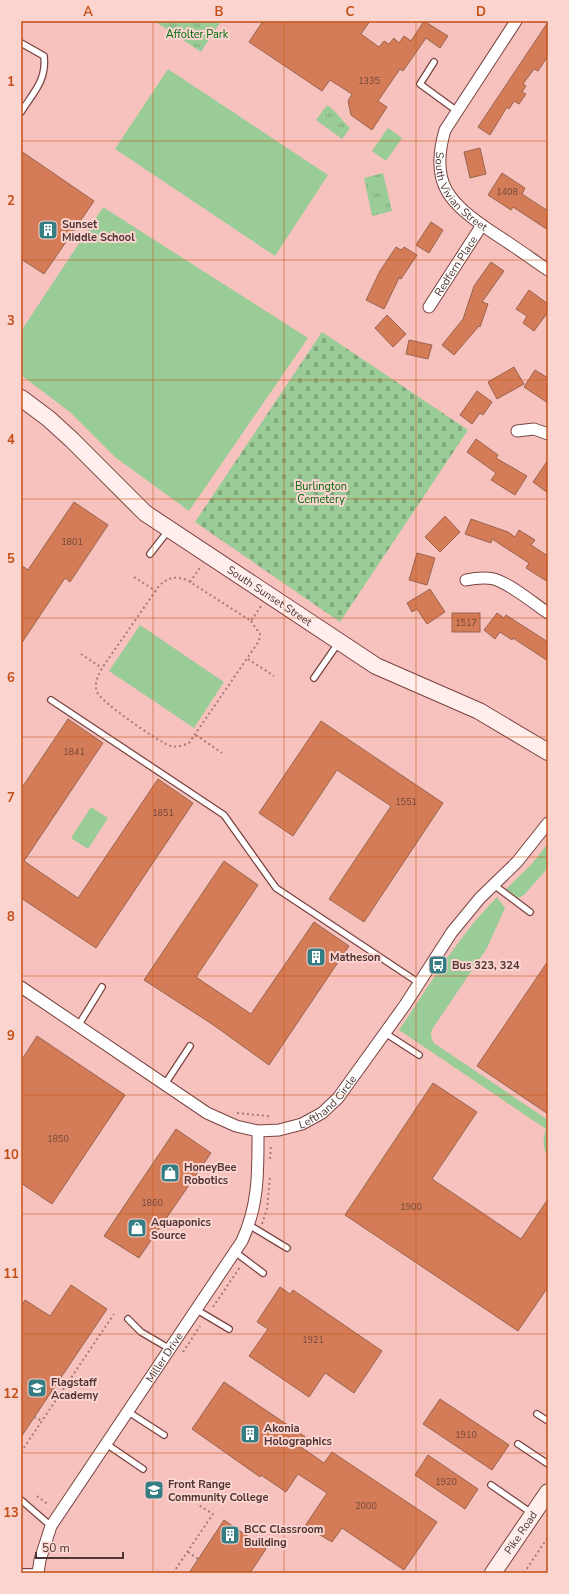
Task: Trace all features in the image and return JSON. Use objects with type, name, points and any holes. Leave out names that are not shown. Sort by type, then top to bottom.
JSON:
[{"type":"street","name":"South Vivian Street","points":[[516,21],[445,130],[439,150],[440,170],[446,190],[458,206],[482,225],[548,270]]},
{"type":"street","name":"Redfern Place","points":[[429,307],[482,225]]},
{"type":"street","name":"South Sunset Street","points":[[21,398],[49,419],[72,440],[145,513],[376,666],[480,710],[548,752]]},
{"type":"street","points":[[517,431],[534,429],[548,434]]},
{"type":"street","points":[[466,580],[479,578],[495,579],[548,613]]},
{"type":"street","name":"Lefthand Circle","points":[[21,987],[208,1114],[236,1126],[258,1131],[280,1130],[302,1124],[322,1113],[338,1098],[385,1033],[452,932],[480,898],[517,862],[548,823]]},
{"type":"street","name":"Miller Drive","points":[[38,1573],[40,1560],[51,1526],[105,1443],[197,1310],[235,1252],[249,1225],[255,1205],[258,1131]]},
{"type":"street","name":"Pike Road","points":[[493,1573],[548,1492]]},
{"type":"lane","points":[[21,43],[44,56],[45,67],[43,78],[21,112]]},
{"type":"lane","points":[[434,62],[420,84],[458,111]]},
{"type":"lane","points":[[150,554],[170,529]]},
{"type":"lane","points":[[314,678],[339,642]]},
{"type":"lane","points":[[51,700],[224,815],[276,888],[419,983]]},
{"type":"lane","points":[[494,885],[530,912]]},
{"type":"lane","points":[[78,1026],[102,987]]},
{"type":"lane","points":[[385,1033],[419,1055]]},
{"type":"lane","points":[[165,1084],[190,1046]]},
{"type":"lane","points":[[249,1225],[287,1248]]},
{"type":"lane","points":[[235,1252],[264,1273]]},
{"type":"lane","points":[[197,1310],[229,1329]]},
{"type":"lane","points":[[128,1319],[141,1332],[170,1349]]},
{"type":"lane","points":[[127,1411],[164,1435]]},
{"type":"lane","points":[[537,1414],[548,1421]]},
{"type":"lane","points":[[105,1443],[143,1469]]},
{"type":"lane","points":[[518,1444],[548,1464]]},
{"type":"lane","points":[[491,1485],[533,1514]]},
{"type":"lane","points":[[21,1500],[51,1526]]},
{"type":"lane","points":[[21,1572],[38,1573]]},
{"type":"path","points":[[190,582],[200,566]]},
{"type":"path","points":[[177,576],[190,582],[251,621],[260,634],[259,641],[248,659],[196,735],[189,743],[181,746],[168,745],[108,705],[97,691],[97,680],[102,668],[165,580],[177,576]]},
{"type":"path","points":[[134,577],[156,591]]},
{"type":"path","points":[[251,621],[261,606]]},
{"type":"path","points":[[81,654],[102,668]]},
{"type":"path","points":[[248,659],[274,676]]},
{"type":"path","points":[[196,735],[222,753]]},
{"type":"path","points":[[233,1112],[243,1115],[268,1116],[268,1122]]},
{"type":"path","points":[[213,1307],[242,1264]]},
{"type":"path","points":[[21,1452],[114,1314]]},
{"type":"path","points":[[34,1417],[42,1422]]},
{"type":"path","points":[[37,1496],[49,1505]]},
{"type":"path","points":[[174,1573],[213,1514],[197,1504]]},
{"type":"path","points":[[524,1573],[548,1537]]},
{"type":"path","points":[[188,1552],[198,1560]]},
{"type":"green space","name":"Affolter Park","points":[[154,21],[221,21],[201,52]]},
{"type":"green space","points":[[168,69],[328,175],[275,256],[115,149]]},
{"type":"green space","points":[[327,105],[334,110],[350,128],[342,139],[316,120]]},
{"type":"green space","points":[[388,128],[402,138],[386,161],[372,151]]},
{"type":"green space","points":[[383,173],[392,211],[372,216],[364,178]]},
{"type":"green space","points":[[103,207],[308,338],[189,511],[115,457],[71,413],[21,375],[21,331]]},
{"type":"green space","name":"Burlington Cemetery","points":[[322,332],[468,430],[340,622],[195,522]]},
{"type":"green space","points":[[140,625],[224,682],[194,728],[109,671]]},
{"type":"green space","points":[[91,807],[108,818],[88,849],[71,838]]},
{"type":"green space","points":[[548,843],[547,869],[524,895],[518,898],[506,889],[531,865]]},
{"type":"green space","points":[[497,897],[505,908],[487,948],[433,1028],[431,1032],[432,1038],[434,1043],[548,1120],[548,1157],[544,1143],[546,1129],[399,1030],[457,944]]},
{"type":"building","points":[[263,21],[370,21],[361,34],[379,47],[384,41],[389,44],[394,38],[399,43],[404,36],[411,41],[424,21],[448,36],[440,48],[426,38],[403,71],[400,69],[378,101],[387,107],[372,130],[351,115],[348,101],[352,94],[330,80],[322,91],[249,42]]},
{"type":"building","points":[[548,22],[548,56],[538,71],[534,69],[523,84],[526,86],[522,92],[526,94],[519,104],[514,101],[509,109],[507,107],[490,135],[478,127]]},
{"type":"building","points":[[480,148],[486,174],[470,178],[464,152]]},
{"type":"building","name":"Sunset Middle School","points":[[21,151],[94,201],[44,274],[21,259]]},
{"type":"building","points":[[502,173],[525,188],[522,194],[548,211],[548,230],[513,207],[511,210],[488,195]]},
{"type":"building","points":[[431,222],[443,230],[429,253],[416,245]]},
{"type":"building","points":[[396,247],[401,250],[404,247],[417,255],[401,279],[399,278],[384,309],[366,300],[380,271]]},
{"type":"building","points":[[491,262],[504,271],[482,302],[488,304],[480,327],[479,326],[454,355],[442,345],[463,319],[474,286]]},
{"type":"building","points":[[529,290],[548,304],[548,312],[534,331],[523,323],[527,316],[516,309]]},
{"type":"building","points":[[387,315],[406,334],[393,347],[375,328]]},
{"type":"building","points":[[409,340],[432,345],[428,359],[406,354]]},
{"type":"building","points":[[514,367],[524,384],[497,399],[488,382]]},
{"type":"building","points":[[535,370],[548,378],[548,403],[524,387]]},
{"type":"building","points":[[477,391],[492,402],[483,415],[480,413],[472,424],[460,415]]},
{"type":"building","points":[[476,439],[498,455],[496,458],[527,476],[515,495],[491,480],[496,473],[467,452]]},
{"type":"building","points":[[548,460],[548,493],[533,482]]},
{"type":"building","points":[[74,502],[108,525],[70,582],[65,578],[21,644],[21,565],[28,570]]},
{"type":"building","points":[[445,516],[460,532],[440,552],[425,537]]},
{"type":"building","points":[[471,519],[508,532],[515,537],[519,530],[535,540],[531,545],[548,556],[548,582],[526,568],[529,563],[492,539],[491,543],[465,534]]},
{"type":"building","points":[[417,553],[435,558],[427,585],[409,580]]},
{"type":"building","points":[[430,589],[445,612],[427,624],[417,609],[412,612],[407,603]]},
{"type":"building","points":[[452,613],[480,613],[480,632],[452,632]]},
{"type":"building","points":[[497,613],[504,618],[506,615],[548,642],[548,661],[513,638],[512,640],[500,632],[495,639],[484,630]]},
{"type":"building","points":[[68,719],[103,743],[24,861],[78,898],[158,779],[193,803],[96,948],[21,898],[21,789]]},
{"type":"building","points":[[321,721],[443,803],[364,922],[329,899],[391,806],[337,770],[293,836],[259,813]]},
{"type":"building","name":"Matheson","points":[[224,861],[258,885],[196,977],[251,1014],[314,922],[349,946],[269,1065],[212,1024],[144,980]]},
{"type":"building","points":[[548,961],[548,1114],[477,1066]]},
{"type":"building","points":[[37,1036],[125,1095],[52,1204],[21,1183],[21,1061]]},
{"type":"building","points":[[433,1083],[477,1112],[432,1179],[521,1239],[548,1199],[548,1287],[518,1331],[345,1215]]},
{"type":"building","points":[[176,1129],[211,1153],[139,1258],[104,1236]]},
{"type":"building","name":"Flagstaff Academy","points":[[71,1285],[107,1309],[21,1437],[21,1306],[25,1300],[50,1316]]},
{"type":"building","points":[[280,1287],[290,1294],[293,1290],[382,1351],[354,1393],[325,1373],[309,1397],[249,1356],[268,1329],[257,1322]]},
{"type":"building","points":[[224,1382],[307,1438],[301,1447],[324,1463],[332,1452],[437,1522],[404,1570],[342,1528],[332,1542],[305,1526],[327,1493],[298,1474],[286,1492],[261,1475],[260,1477],[192,1429]]},
{"type":"building","points":[[440,1399],[509,1445],[492,1470],[423,1424]]},
{"type":"building","points":[[428,1455],[478,1489],[465,1509],[415,1475]]},
{"type":"building","name":"BCC Classroom Building","points":[[224,1520],[266,1549],[250,1573],[189,1573]]},
{"type":"place","name":"Sunset Middle School","points":[[48,230]]},
{"type":"place","name":"Matheson","points":[[316,957]]},
{"type":"place","name":"Bus 323, 324","points":[[438,965]]},
{"type":"place","name":"HoneyBee Robotics","points":[[170,1173]]},
{"type":"place","name":"Aquaponics Source","points":[[137,1228]]},
{"type":"place","name":"Flagstaff Academy","points":[[37,1388]]},
{"type":"place","name":"Akonia Holographics","points":[[250,1434]]},
{"type":"place","name":"Front Range Community College","points":[[154,1490]]},
{"type":"place","name":"BCC Classroom Building","points":[[230,1535]]}]
